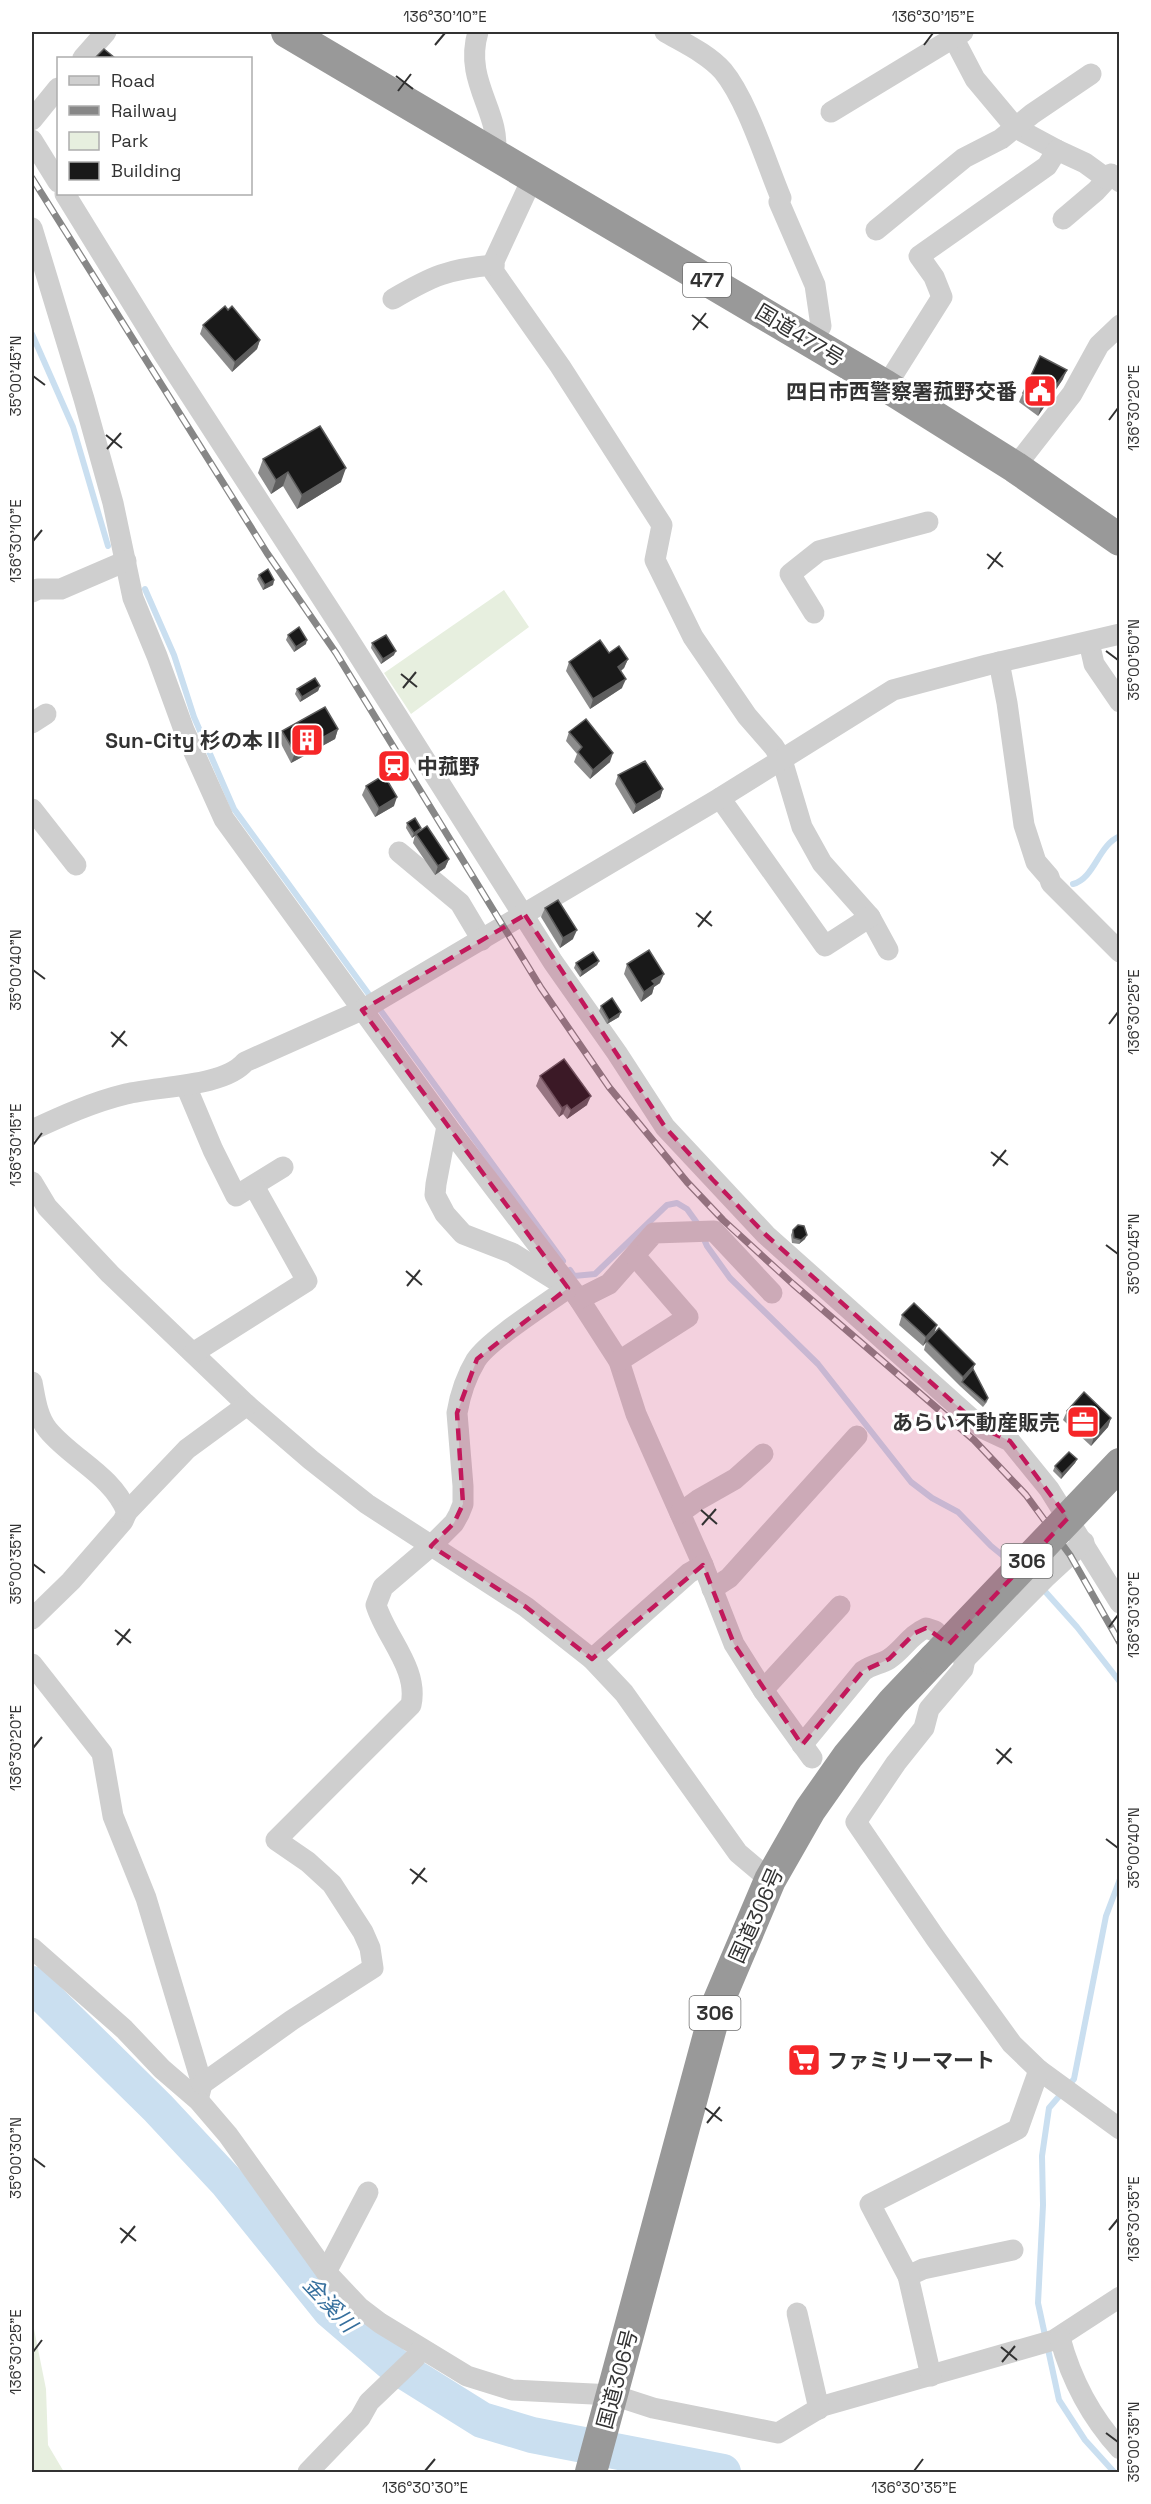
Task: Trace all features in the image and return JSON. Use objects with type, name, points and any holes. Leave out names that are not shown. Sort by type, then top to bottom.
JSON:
[{"type":"highway","name":"国道477号","points":[[287,32],[886,386],[1015,467],[1119,540]]},
{"type":"highway","name":"国道306号","points":[[591,2472],[717,2005],[770,1880],[810,1810],[848,1756],[892,1702],[950,1659],[1119,1464]]},
{"type":"street","points":[[84,57],[106,32]]},
{"type":"street","points":[[478,32],[474,65],[498,140],[495,154]]},
{"type":"street","points":[[665,32],[710,59],[722,70],[738,94],[814,285],[821,326],[812,342]]},
{"type":"street","points":[[831,112],[958,34],[975,79],[1016,128],[1113,180],[1063,219]]},
{"type":"street","points":[[876,230],[964,158],[1016,128],[1032,114],[1091,74]]},
{"type":"street","points":[[32,120],[57,89]]},
{"type":"street","points":[[32,140],[57,180]]},
{"type":"street","points":[[886,386],[942,297],[934,277],[919,256],[1047,166],[1057,150]]},
{"type":"street","points":[[533,177],[494,261],[494,272],[560,366],[662,525],[655,560],[693,637],[747,716],[774,747],[782,760],[802,827],[822,863],[870,917],[888,950]]},
{"type":"street","points":[[66,195],[163,353],[553,962],[617,1053],[665,1127],[766,1235],[982,1428],[1010,1441],[1049,1489],[1084,1542],[1119,1603]]},
{"type":"street","points":[[32,228],[113,503],[133,598],[184,730],[224,819],[447,1126],[573,1294],[619,1361],[636,1414],[703,1565],[734,1644],[763,1690],[807,1751],[863,1671],[871,1665],[889,1659],[915,1633],[926,1628],[935,1632],[950,1659],[963,1669],[929,1709],[924,1728],[896,1763],[856,1822],[936,1939],[1012,2044],[1047,2075],[1119,2129]]},
{"type":"street","points":[[393,299],[420,283],[448,271],[494,265]]},
{"type":"street","points":[[1015,467],[1072,394],[1099,345],[1119,325]]},
{"type":"street","points":[[813,613],[790,574],[819,551],[928,522]]},
{"type":"street","points":[[32,592],[61,589],[126,561]]},
{"type":"street","points":[[32,1130],[91,1105],[128,1093],[186,1086],[240,1067],[245,1062],[363,1010],[720,798],[893,690],[1119,634]]},
{"type":"street","points":[[1089,642],[1094,664],[1119,702]]},
{"type":"street","points":[[999,662],[1024,825],[1036,862],[1049,877],[1051,883],[1119,952]]},
{"type":"street","points":[[720,798],[825,946],[870,917]]},
{"type":"street","points":[[32,809],[76,865]]},
{"type":"street","points":[[399,852],[460,903],[482,940]]},
{"type":"street","points":[[186,1086],[213,1150],[236,1196],[283,1167]]},
{"type":"street","points":[[447,1126],[435,1195],[445,1214],[463,1234],[512,1252],[573,1294]]},
{"type":"street","points":[[32,1182],[47,1207],[110,1274],[248,1405],[310,1460],[367,1504],[526,1607],[592,1659],[624,1693],[738,1853],[770,1880]]},
{"type":"street","points":[[193,1353],[308,1281],[254,1186]]},
{"type":"street","points":[[200,2092],[292,2020],[373,1968],[370,1948],[337,1891],[308,1862],[276,1840],[411,1705],[414,1691],[408,1673],[376,1605],[383,1587],[454,1523],[463,1504],[457,1413],[459,1400],[477,1359],[501,1337],[573,1294],[609,1284],[654,1233],[714,1231],[772,1293]]},
{"type":"street","points":[[619,1361],[688,1317],[635,1256]]},
{"type":"street","points":[[32,1382],[40,1415],[47,1429],[101,1477],[122,1499],[127,1512]]},
{"type":"street","points":[[32,1619],[71,1581],[123,1521],[127,1512],[187,1449],[248,1405]]},
{"type":"street","points":[[712,1589],[729,1578],[858,1436]]},
{"type":"street","points":[[680,1513],[735,1479],[763,1454]]},
{"type":"street","points":[[950,1659],[1029,1594],[1084,1542]]},
{"type":"street","points":[[592,1659],[689,1572],[703,1565]]},
{"type":"street","points":[[763,1690],[840,1606]]},
{"type":"street","points":[[32,1664],[102,1753],[112,1816],[146,1898],[200,2092],[326,2272],[359,2307],[418,2354],[467,2376],[512,2390],[610,2408],[653,2408],[778,2433],[819,2409],[1057,2339],[1119,2297]]},
{"type":"street","points":[[32,1948],[124,2029],[162,2069],[200,2092]]},
{"type":"street","points":[[931,2376],[908,2276],[870,2204],[1018,2129],[1047,2075]]},
{"type":"street","points":[[326,2272],[368,2193]]},
{"type":"street","points":[[908,2276],[923,2269],[1013,2250]]},
{"type":"street","points":[[797,2313],[819,2409]]},
{"type":"street","points":[[1057,2339],[1079,2391],[1094,2416],[1119,2449]]},
{"type":"street","points":[[308,2472],[360,2418],[369,2402],[418,2354]]},
{"type":"highlighted area","points":[[525,915],[665,1127],[766,1235],[982,1428],[1010,1441],[1068,1518],[949,1644],[926,1628],[915,1633],[889,1659],[863,1671],[802,1745],[734,1644],[703,1565],[592,1659],[526,1607],[431,1546],[454,1523],[463,1504],[457,1413],[477,1359],[568,1288],[362,1010]]},
{"type":"green space","points":[[504,590],[529,627],[411,714],[384,673]]},
{"type":"green space","points":[[32,2319],[46,2389],[48,2445],[64,2472],[32,2472]]},
{"type":"building","points":[[104,49],[114,57],[96,57]]},
{"type":"building","points":[[225,306],[228,310],[232,306],[260,340],[235,362],[203,325]]},
{"type":"building","name":"四日市西警察署菰野交番","points":[[1040,356],[1067,370],[1041,406],[1023,393]]},
{"type":"building","points":[[320,426],[346,468],[302,495],[288,472],[276,480],[263,459]]},
{"type":"building","points":[[268,569],[274,580],[265,585],[259,575]]},
{"type":"building","points":[[299,627],[307,640],[296,647],[288,635]]},
{"type":"building","points":[[386,635],[396,651],[383,659],[372,643]]},
{"type":"building","points":[[600,640],[609,653],[619,646],[628,659],[618,667],[626,679],[593,699],[569,662]]},
{"type":"building","points":[[315,678],[320,686],[302,697],[297,689]]},
{"type":"building","name":"Sun-City 杉の本Ⅱ","points":[[325,707],[338,729],[295,753],[282,731]]},
{"type":"building","points":[[586,719],[613,753],[593,770],[578,752],[582,747],[569,732]]},
{"type":"building","points":[[645,761],[663,789],[636,805],[618,775]]},
{"type":"building","points":[[384,775],[397,797],[379,808],[366,786]]},
{"type":"building","points":[[415,818],[421,828],[414,833],[407,823]]},
{"type":"building","points":[[427,826],[449,859],[438,866],[416,834]]},
{"type":"building","points":[[558,900],[577,930],[563,938],[545,908]]},
{"type":"building","points":[[649,950],[664,974],[652,981],[655,984],[644,992],[627,964]]},
{"type":"building","points":[[593,952],[599,961],[582,972],[576,963]]},
{"type":"building","points":[[612,998],[621,1012],[609,1020],[601,1006]]},
{"type":"building","points":[[564,1059],[591,1096],[571,1110],[567,1105],[562,1108],[540,1076]]},
{"type":"building","points":[[798,1225],[804,1226],[807,1235],[801,1240],[794,1238],[793,1230]]},
{"type":"building","points":[[914,1303],[937,1325],[926,1337],[902,1315]]},
{"type":"building","points":[[939,1328],[975,1364],[963,1377],[927,1341]]},
{"type":"building","points":[[973,1369],[988,1398],[985,1402],[962,1382]]},
{"type":"building","points":[[1084,1392],[1111,1418],[1094,1437],[1067,1411]]},
{"type":"building","points":[[1069,1452],[1077,1459],[1062,1474],[1055,1466]]},
{"type":"waterway","points":[[32,334],[73,427],[108,546]]},
{"type":"waterway","points":[[145,589],[174,655],[194,717],[234,809],[563,1261]]},
{"type":"waterway","points":[[1073,884],[1087,875],[1106,846],[1120,836]]},
{"type":"waterway","points":[[570,1270],[574,1276],[595,1274],[667,1205],[677,1203],[687,1209],[700,1227]]},
{"type":"waterway","points":[[703,1237],[730,1278],[818,1364],[911,1482],[932,1498],[958,1512],[991,1546],[1013,1564]]},
{"type":"waterway","points":[[1042,1588],[1077,1627],[1120,1682]]},
{"type":"waterway","points":[[1114,2472],[1085,2440],[1059,2400],[1038,2303],[1043,2205],[1042,2156],[1049,2108],[1074,2079],[1106,1916],[1120,1879]]},
{"type":"waterway","name":"金溪川","points":[[32,1984],[158,2108],[227,2182],[330,2310],[394,2365],[482,2420],[532,2435],[723,2472]]},
{"type":"railway","points":[[32,178],[267,553],[336,653],[541,988],[609,1087],[687,1182],[723,1220],[793,1284],[974,1440],[1026,1495],[1070,1555],[1120,1643]]},
{"type":"place","name":"四日市西警察署菰野交番","points":[[1040,391]]},
{"type":"place","name":"Sun-City 杉の本Ⅱ","points":[[307,740]]},
{"type":"place","name":"中菰野","points":[[394,766]]},
{"type":"place","name":"あらい不動産販売","points":[[1083,1422]]},
{"type":"place","name":"ファミリーマート","points":[[804,2060]]}]
